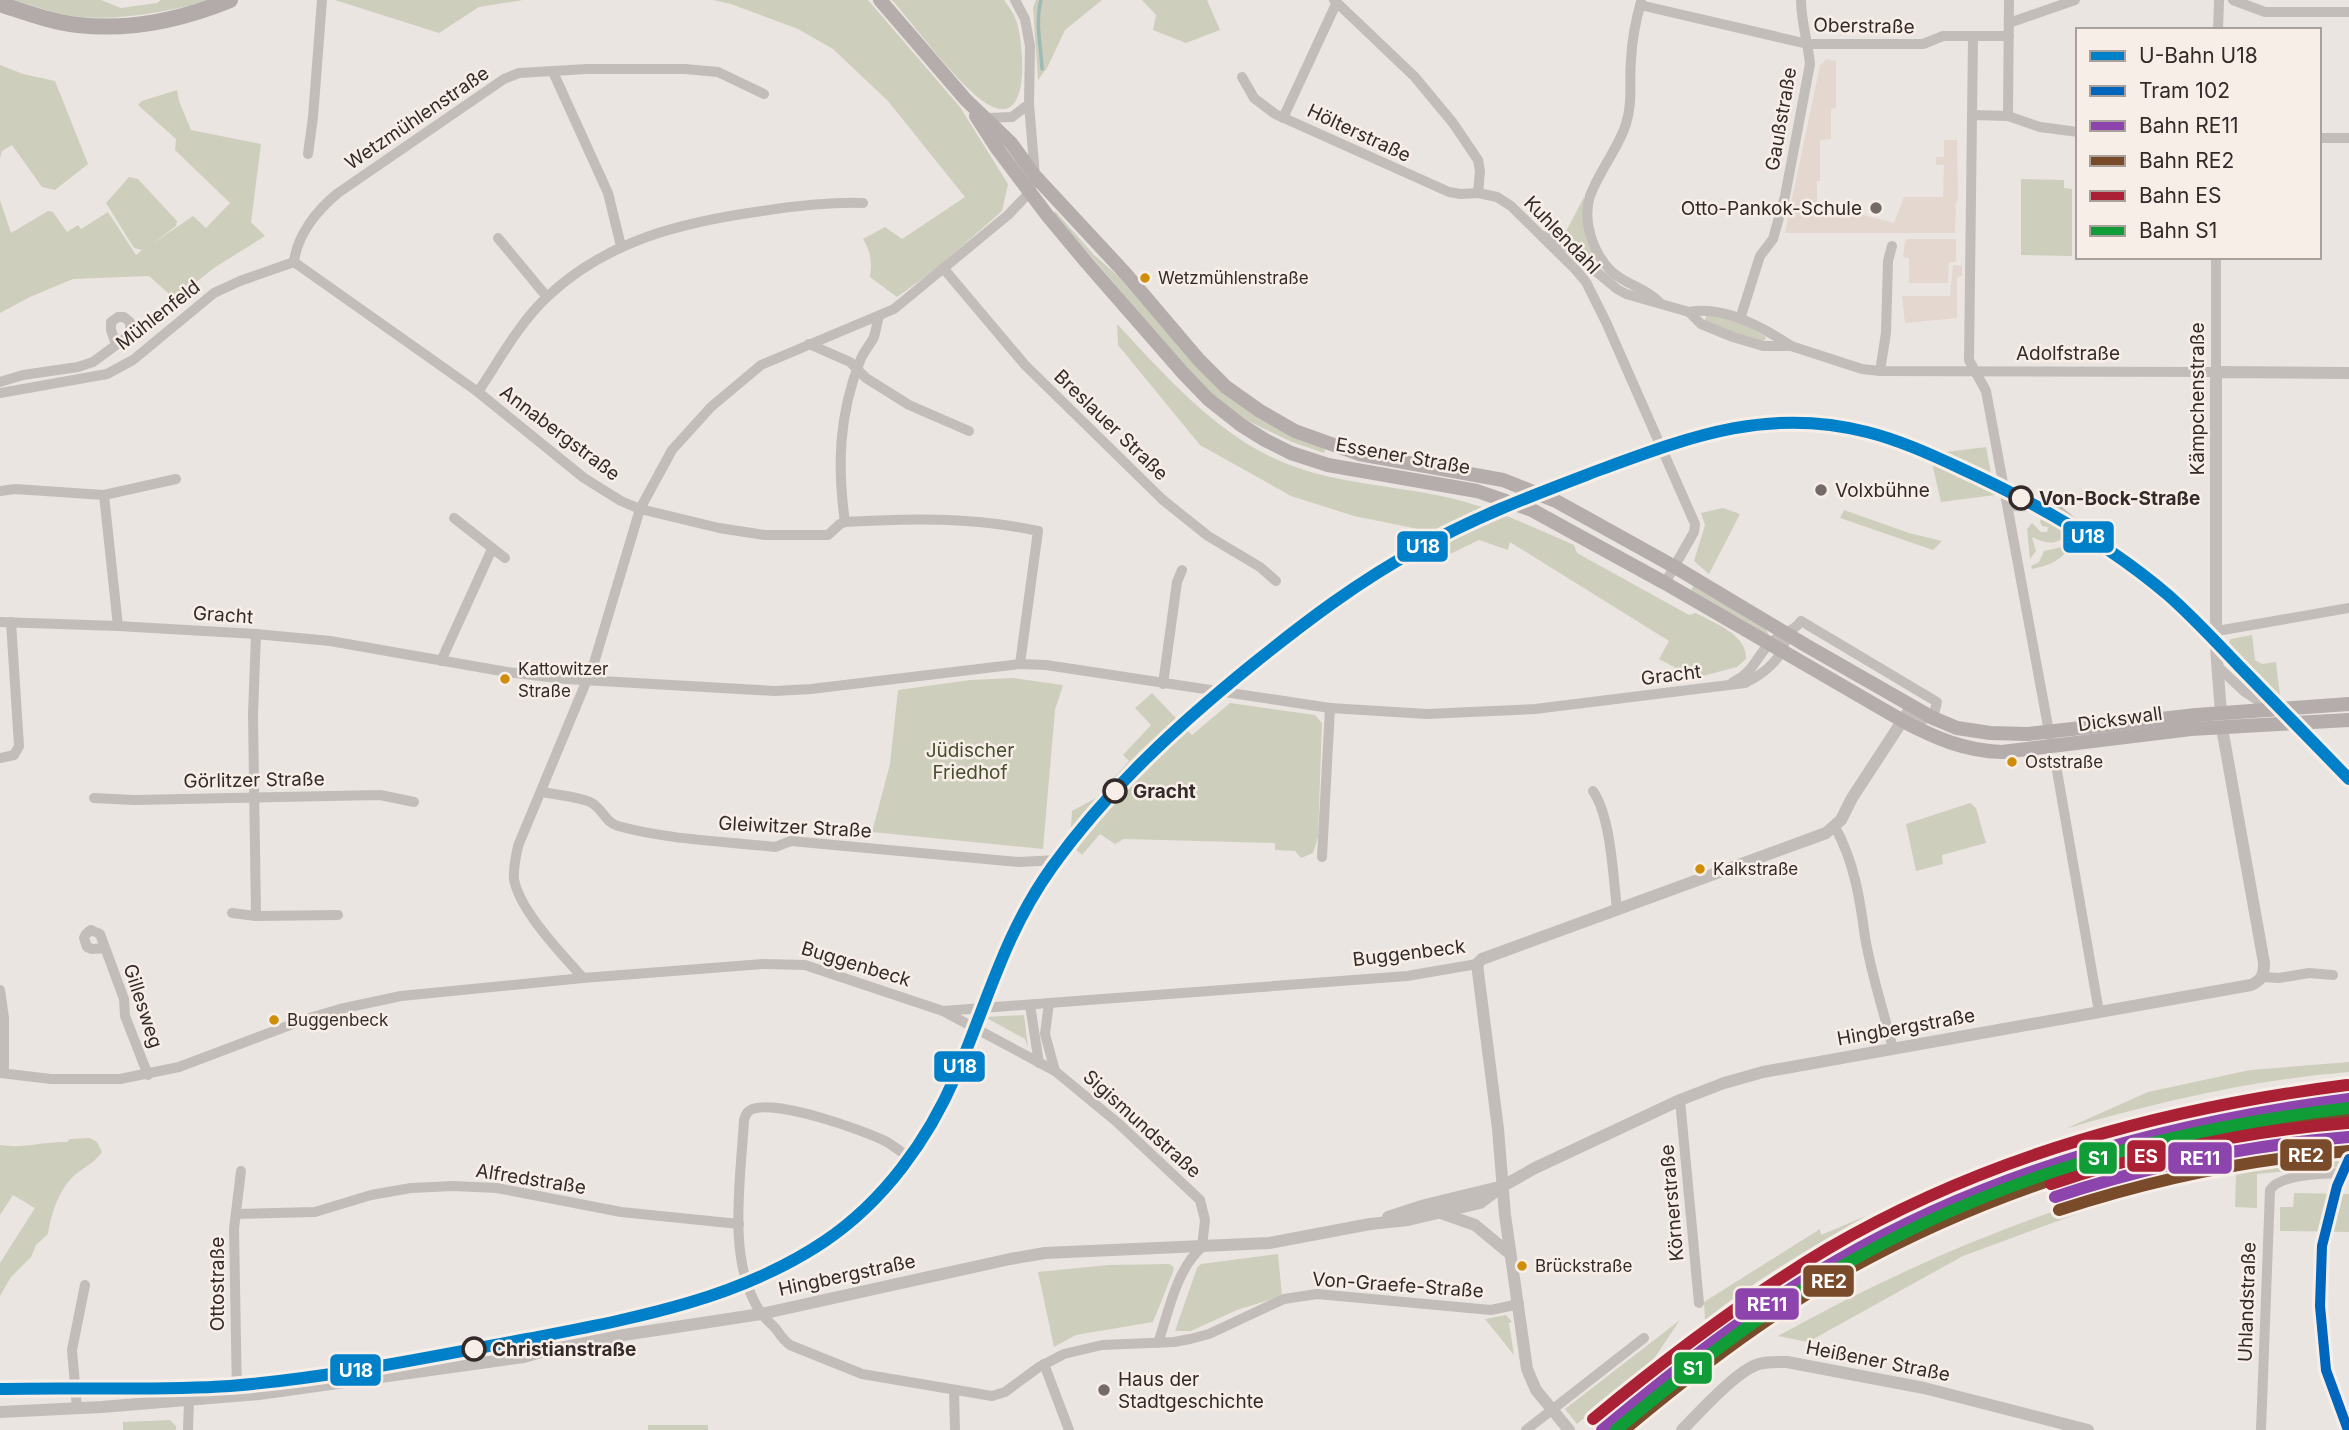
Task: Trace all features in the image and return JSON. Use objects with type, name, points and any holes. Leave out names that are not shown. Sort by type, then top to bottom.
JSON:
[{"type":"main road","points":[[0,4],[77,25],[130,26],[195,14],[230,0]]},
{"type":"main road","name":"Essener Straße","points":[[880,0],[966,100],[996,147],[1087,263],[1209,399],[1265,440],[1291,453],[1328,465],[1477,491],[1514,503],[1568,528],[1903,721]]},
{"type":"main road","name":"Essener Straße","points":[[966,100],[1010,143],[1035,176],[1125,273],[1199,360],[1226,387],[1260,411],[1295,431],[1359,454],[1484,475],[1567,506],[1933,718]]},
{"type":"main road","name":"Dickswall","points":[[1903,721],[1936,738],[1973,750],[2002,752],[2191,729],[2273,710],[2349,704]]},
{"type":"main road","name":"Dickswall","points":[[1933,718],[1957,728],[2006,734],[2222,721],[2349,720]]},
{"type":"street","points":[[308,154],[322,0]]},
{"type":"street","points":[[583,978],[547,937],[519,895],[514,879],[514,863],[594,663],[640,509],[672,450],[711,407],[761,365],[879,316],[906,301],[1008,215],[1030,192],[1035,176],[1029,104],[1030,46],[1025,19],[1015,0]]},
{"type":"street","name":"Gaußstraße","points":[[1740,319],[1760,256],[1773,239],[1785,196],[1810,64],[1801,18],[1801,0]]},
{"type":"street","points":[[2008,116],[2009,0]]},
{"type":"street","points":[[2009,23],[2075,0]]},
{"type":"street","points":[[2218,28],[2219,0]]},
{"type":"street","points":[[2233,0],[2265,12],[2349,12]]},
{"type":"street","points":[[1283,118],[1335,2],[1414,76],[1453,123],[1478,160],[1478,192]]},
{"type":"street","points":[[1641,3],[1630,58],[1631,97],[1626,124],[1590,196],[1588,224],[1600,258],[1619,278],[1649,292],[1659,302]]},
{"type":"street","name":"Oberstraße","points":[[1641,3],[1808,44],[1923,44],[1943,36],[2009,36]]},
{"type":"street","points":[[1973,37],[1969,360],[1986,391],[2051,747]]},
{"type":"street","name":"Wetzmühlenstraße","points":[[294,262],[300,237],[327,202],[505,79],[519,74],[553,72],[685,69],[718,72],[764,94]]},
{"type":"street","points":[[553,72],[608,193],[621,246]]},
{"type":"street","name":"Hölterstraße","points":[[1242,77],[1263,107],[1283,118],[1448,192],[1478,192]]},
{"type":"street","points":[[987,118],[1012,117],[1029,104]]},
{"type":"street","points":[[1972,115],[2008,116],[2040,127],[2076,132]]},
{"type":"street","points":[[2321,138],[2349,138]]},
{"type":"street","name":"Kuhlendahl","points":[[1478,192],[1497,197],[1511,206],[1576,270],[1594,296],[1695,524],[1694,532],[1665,583]]},
{"type":"street","points":[[478,392],[547,297],[621,246],[670,228],[709,218],[832,202],[863,203]]},
{"type":"street","name":"Adolfstraße","points":[[1542,236],[1556,238],[1616,289],[1626,294],[1689,312],[1708,310],[1740,319],[1769,331],[1791,346],[1863,369],[1978,373],[2349,373]]},
{"type":"street","points":[[498,238],[547,297]]},
{"type":"street","points":[[1880,371],[1886,333],[1888,261],[1892,246]]},
{"type":"street","name":"Kämpchenstraße","points":[[2216,259],[2217,632],[2222,721]]},
{"type":"street","name":"Annabergstraße","points":[[294,262],[478,392],[584,478],[621,501],[640,509],[719,528],[765,535],[828,535],[845,522],[937,519],[1038,531],[1020,664]]},
{"type":"street","name":"Mühlenfeld","points":[[0,393],[107,374],[134,359],[214,293],[294,262]]},
{"type":"street","name":"Breslauer Straße","points":[[944,269],[1025,365],[1163,500],[1208,536],[1261,567],[1276,582]]},
{"type":"street","name":"Adolfstraße","points":[[1689,312],[1701,324],[1732,337],[1763,346],[1791,346]]},
{"type":"street","points":[[845,522],[839,476],[840,435],[849,391],[860,359],[873,337],[879,316]]},
{"type":"street","name":"Mühlenfeld","points":[[0,382],[23,375],[78,367],[93,362],[117,344]]},
{"type":"street","points":[[809,344],[850,362],[857,370],[909,405],[969,431]]},
{"type":"street","points":[[0,491],[15,489],[104,495],[176,479]]},
{"type":"street","points":[[104,495],[118,626]]},
{"type":"street","points":[[2009,506],[2054,507],[2195,622],[2217,632],[2349,608]]},
{"type":"street","points":[[454,518],[505,558]]},
{"type":"street","points":[[441,661],[492,549]]},
{"type":"street","points":[[1163,684],[1177,582],[1182,570]]},
{"type":"street","points":[[1783,651],[1786,634],[1797,628],[1801,621],[1937,702],[1933,718],[1903,721]]},
{"type":"street","points":[[0,758],[14,755],[19,746],[5,622]]},
{"type":"street","name":"Gracht","points":[[5,622],[256,634],[330,641],[507,672],[586,681],[775,691],[1020,664],[1046,665],[1329,708],[1427,714],[1535,709],[1745,683],[1759,676],[1783,651]]},
{"type":"street","points":[[256,634],[253,671],[256,916]]},
{"type":"street","name":"Gracht","points":[[1724,685],[1740,679],[1752,669],[1769,644],[1786,634]]},
{"type":"street","points":[[2218,667],[2231,681],[2273,710]]},
{"type":"street","points":[[1893,1049],[1865,937],[1864,918],[1847,848],[1835,827],[1865,775],[1912,706]]},
{"type":"street","points":[[1322,857],[1329,708]]},
{"type":"street","points":[[2222,721],[2258,922],[2264,963],[2263,977]]},
{"type":"street","points":[[2057,771],[2099,1012]]},
{"type":"street","points":[[1593,791],[1601,802],[1605,820],[1617,909]]},
{"type":"street","name":"Gleiwitzer Straße","points":[[542,792],[591,803],[607,821],[649,833],[775,847],[791,841],[1018,862],[1057,860]]},
{"type":"street","name":"Görlitzer Straße","points":[[94,798],[134,800],[380,795],[414,802]]},
{"type":"street","name":"Buggenbeck","points":[[2,1073],[87,1080],[120,1079],[179,1067],[257,1036],[340,1009],[401,996],[583,978],[785,963],[818,968],[943,1011],[1407,976],[1477,964],[1482,959],[1826,833],[1835,827]]},
{"type":"street","points":[[232,913],[256,916],[338,915]]},
{"type":"street","name":"Gillesweg","points":[[105,948],[124,999],[125,1016],[148,1075]]},
{"type":"street","points":[[1477,964],[1498,1129],[1510,1254],[1530,1380],[1569,1430]]},
{"type":"street","name":"Hingbergstraße","points":[[0,1412],[237,1396],[379,1379],[524,1357],[558,1347],[617,1336],[761,1314],[1045,1253],[1269,1243],[1370,1224],[1408,1220],[1480,1203],[1535,1168],[1679,1100],[1763,1072],[2251,985],[2263,977],[2279,978],[2309,973],[2333,975]]},
{"type":"street","points":[[0,990],[4,1018],[2,1073]]},
{"type":"street","name":"Sigismundstraße","points":[[1049,1003],[1045,1034],[1055,1071]]},
{"type":"street","points":[[1030,1005],[1040,1063]]},
{"type":"street","name":"Sigismundstraße","points":[[943,1011],[1055,1071],[1118,1124],[1200,1200],[1205,1220],[1202,1247]]},
{"type":"street","name":"Körnerstraße","points":[[1679,1100],[1699,1303]]},
{"type":"street","points":[[761,1314],[744,1272],[739,1224],[744,1120],[749,1111],[756,1108],[802,1113],[845,1124],[888,1143],[910,1158]]},
{"type":"street","name":"Ottostraße","points":[[237,1396],[233,1283],[234,1229],[241,1171]]},
{"type":"street","name":"Uhlandstraße","points":[[2260,1430],[2268,1198],[2274,1184],[2281,1181],[2317,1174],[2349,1173]]},
{"type":"street","name":"Alfredstraße","points":[[236,1214],[315,1212],[371,1195],[411,1188],[453,1186],[497,1188],[621,1212],[739,1224]]},
{"type":"street","name":"Hingbergstraße","points":[[1370,1224],[1425,1205],[1503,1186]]},
{"type":"street","points":[[1441,1213],[1475,1225],[1510,1254]]},
{"type":"street","points":[[1158,1343],[1182,1274],[1192,1255],[1202,1247]]},
{"type":"street","points":[[77,1408],[72,1350],[85,1286]]},
{"type":"street","name":"Von-Graefe-Straße","points":[[761,1314],[782,1340],[862,1374],[954,1391],[998,1395],[1044,1364],[1082,1349],[1102,1345],[1174,1342],[1209,1334],[1273,1303],[1317,1294],[1491,1310],[1519,1304]]},
{"type":"street","points":[[1525,1430],[1644,1338]]},
{"type":"street","name":"Heißener Straße","points":[[1682,1430],[1745,1371],[1760,1363],[1772,1362],[1787,1362],[1924,1388],[2068,1428],[2088,1430]]},
{"type":"street","points":[[1044,1364],[1069,1430]]},
{"type":"street","points":[[954,1391],[955,1430]]},
{"type":"street","points":[[188,1430],[189,1400]]},
{"type":"green space","points":[[14,0],[101,0],[121,8],[157,3],[161,0],[208,0],[146,14],[92,18],[56,13]]},
{"type":"green space","points":[[335,0],[523,0],[479,7],[439,33]]},
{"type":"green space","points":[[713,0],[868,0],[960,107],[1008,184],[1002,211],[936,269],[897,297],[870,277],[870,257],[863,239],[885,227],[902,239],[965,197],[888,101],[833,49],[798,29]]},
{"type":"green space","points":[[892,0],[1004,0],[1016,20],[1021,47],[1022,80],[1019,94],[1013,104],[1004,109],[991,106],[967,87]]},
{"type":"green space","points":[[1036,0],[1102,0],[1065,30],[1047,68],[1038,80],[1033,8]]},
{"type":"green space","points":[[1142,0],[1207,0],[1220,30],[1186,43],[1153,30],[1156,15]]},
{"type":"green space","points":[[0,65],[23,74],[55,81],[88,164],[55,190],[42,187],[12,145],[2,151],[0,158]]},
{"type":"green space","points":[[177,90],[191,130],[261,144],[251,222],[265,236],[214,268],[175,299],[149,276],[73,279],[0,313],[0,200],[11,233],[48,211],[53,212],[67,232],[78,225],[81,229],[108,212],[136,255],[142,250],[134,248],[106,203],[129,177],[138,179],[177,221],[176,226],[152,244],[193,216],[206,228],[230,203],[175,150],[176,139],[138,105],[142,101]]},
{"type":"green space","points":[[2021,179],[2064,180],[2064,188],[2072,189],[2072,256],[2021,255]]},
{"type":"green space","points":[[1584,197],[1593,256],[1584,258],[1562,239]]},
{"type":"green space","points":[[1055,211],[1094,255],[1118,276],[1200,370],[1325,449],[1324,453],[1292,442],[1240,417],[1206,390]]},
{"type":"green space","points":[[1707,315],[1745,326],[1766,337],[1765,340],[1761,342],[1706,323]]},
{"type":"green space","points":[[1117,324],[1206,414],[1247,444],[1269,456],[1335,478],[1466,502],[1528,525],[1574,545],[1577,553],[1689,615],[1696,613],[1728,631],[1741,643],[1746,659],[1737,667],[1695,678],[1659,659],[1669,641],[1510,542],[1508,550],[1479,540],[1446,556],[1423,530],[1354,516],[1291,496],[1200,445],[1118,345]]},
{"type":"green space","points":[[1986,447],[1995,495],[1941,502],[1930,454]]},
{"type":"green space","points":[[1723,508],[1740,514],[1709,574],[1694,561],[1705,525],[1701,513]]},
{"type":"green space","points":[[1844,510],[1909,533],[1942,541],[1933,550],[1840,518]]},
{"type":"green space","points":[[2047,517],[2067,528],[2068,533],[2060,540],[2051,542],[2032,537],[2036,551],[2030,559],[2027,529],[2032,523],[2041,532],[2047,532],[2048,527],[2042,526],[2040,522]]},
{"type":"green space","points":[[2075,534],[2079,537],[2059,559],[2032,569],[2031,566],[2039,562],[2044,551],[2062,547]]},
{"type":"green space","points":[[1694,585],[1765,627],[1769,635],[1691,590]]},
{"type":"green space","points":[[2252,635],[2255,660],[2262,664],[2276,662],[2280,695],[2251,685],[2238,673],[2234,665],[2228,644],[2231,639]]},
{"type":"green space","name":"Jüdischer Friedhof","points":[[1013,678],[1063,685],[1055,710],[1043,849],[872,832],[890,764],[898,690],[970,680]]},
{"type":"green space","points":[[1152,693],[1192,735],[1230,703],[1315,715],[1322,723],[1318,837],[1313,853],[1301,858],[1295,851],[1275,850],[1275,843],[1124,839],[1115,844],[1100,834],[1082,855],[1070,844],[1072,811],[1096,798],[1129,761],[1123,755],[1151,725],[1135,708]]},
{"type":"green space","points":[[1970,803],[1976,808],[1986,843],[1942,855],[1943,864],[1916,871],[1906,824]]},
{"type":"green space","points":[[1024,1015],[1028,1048],[1025,1039],[985,1017]]},
{"type":"green space","points":[[2349,1062],[2349,1072],[2277,1080],[2206,1093],[2065,1129],[2148,1092],[2250,1070]]},
{"type":"green space","points":[[90,1138],[97,1142],[102,1152],[65,1186],[54,1209],[48,1234],[36,1245],[31,1257],[11,1277],[0,1296],[0,1263],[35,1208],[13,1195],[0,1215],[0,1145],[25,1146]]},
{"type":"green space","points":[[2349,1144],[2349,1168],[2329,1167],[2257,1174],[2257,1208],[2235,1207],[2236,1174],[2202,1177],[2085,1211],[1963,1256],[1808,1342],[1778,1336],[1862,1292],[1947,1253],[2079,1202],[2207,1165],[2264,1153]]},
{"type":"green space","points":[[2033,1185],[2034,1190],[1981,1210],[1911,1242],[1908,1238],[1991,1200]]},
{"type":"green space","points":[[2294,1193],[2349,1194],[2349,1232],[2280,1231],[2280,1207],[2293,1207]]},
{"type":"green space","points":[[1866,1216],[1763,1278],[1705,1320],[1704,1302],[1820,1229],[1821,1235]]},
{"type":"green space","points":[[1278,1254],[1282,1296],[1237,1310],[1191,1331],[1175,1331],[1197,1268],[1201,1264]]},
{"type":"green space","points":[[1169,1264],[1174,1267],[1173,1272],[1153,1322],[1076,1335],[1054,1347],[1038,1272],[1108,1265]]},
{"type":"green space","points":[[1506,1315],[1512,1322],[1509,1323],[1514,1355],[1485,1319]]},
{"type":"green space","points":[[1680,1320],[1653,1360],[1577,1424],[1565,1409]]},
{"type":"green space","points":[[170,1420],[176,1430],[123,1430],[123,1422]]},
{"type":"green space","points":[[648,1425],[708,1425],[708,1430],[648,1430]]},
{"type":"shaded area","points":[[1827,59],[1836,61],[1836,108],[1831,109],[1831,139],[1820,140],[1817,210],[1844,210],[1894,223],[1904,197],[1943,197],[1944,165],[1936,165],[1936,157],[1944,157],[1944,140],[1957,140],[1958,201],[1955,233],[1785,233],[1820,65]]},
{"type":"shaded area","points":[[1908,239],[1956,239],[1956,262],[1949,262],[1948,283],[1909,283],[1909,258],[1903,257]]},
{"type":"shaded area","points":[[1953,265],[1962,266],[1962,276],[1957,277],[1957,318],[1905,323],[1902,296],[1950,296]]},
{"type":"waterway","points":[[1041,0],[1038,26],[1042,69]]},
{"type":"metro line","name":"U18","points":[[0,1389],[230,1386],[342,1372],[643,1315],[719,1293],[791,1262],[825,1241],[866,1207],[885,1188],[918,1146],[945,1099],[998,968],[1035,892],[1097,811],[1172,734],[1273,648],[1354,588],[1418,549],[1462,526],[1531,496],[1700,436],[1764,424],[1831,425],[1903,443],[2015,495],[2094,540],[2168,595],[2349,779]]},
{"type":"tram line","name":"102","points":[[2348,1430],[2326,1370],[2320,1306],[2322,1246],[2337,1186],[2349,1159]]},
{"type":"rail line","name":"ES","points":[[1593,1419],[1650,1373],[1767,1287],[1889,1215],[1952,1187],[2080,1140],[2145,1122],[2212,1107],[2347,1085]]},
{"type":"rail line","name":"RE11","points":[[1602,1430],[1687,1362],[1776,1298],[1838,1260],[1959,1200],[2021,1175],[2150,1136],[2216,1121],[2349,1099]]},
{"type":"rail line","name":"S1","points":[[1616,1430],[1703,1360],[1770,1311],[1858,1257],[1924,1223],[1991,1194],[2060,1169],[2130,1149],[2275,1118],[2349,1108]]},
{"type":"rail line","name":"RE2","points":[[1624,1430],[1704,1365],[1789,1306],[1847,1270],[1966,1212],[2090,1167],[2154,1149],[2283,1122],[2349,1113]]},
{"type":"rail line","name":"ES","points":[[2051,1184],[2087,1172],[2198,1144],[2272,1131],[2348,1123]]},
{"type":"rail line","name":"RE11","points":[[2055,1197],[2127,1175],[2200,1158],[2274,1145],[2349,1137]]},
{"type":"rail line","name":"RE2","points":[[2059,1210],[2202,1172],[2275,1159],[2349,1151]]},
{"type":"place","name":"Otto-Pankok-Schule","points":[[1876,208]]},
{"type":"place","name":"Wetzmühlenstraße","points":[[1145,278]]},
{"type":"place","name":"Volxbühne","points":[[1821,490]]},
{"type":"place","name":"Von-Bock-Straße","points":[[2021,498]]},
{"type":"place","name":"Kattowitzer Straße","points":[[505,679]]},
{"type":"place","name":"Oststraße","points":[[2012,762]]},
{"type":"place","name":"Gracht","points":[[1115,791]]},
{"type":"place","name":"Kalkstraße","points":[[1700,869]]},
{"type":"place","name":"Buggenbeck","points":[[274,1020]]},
{"type":"place","name":"Brückstraße","points":[[1522,1266]]},
{"type":"place","name":"Christianstraße","points":[[474,1349]]},
{"type":"place","name":"Haus der Stadtgeschichte","points":[[1104,1390]]}]
